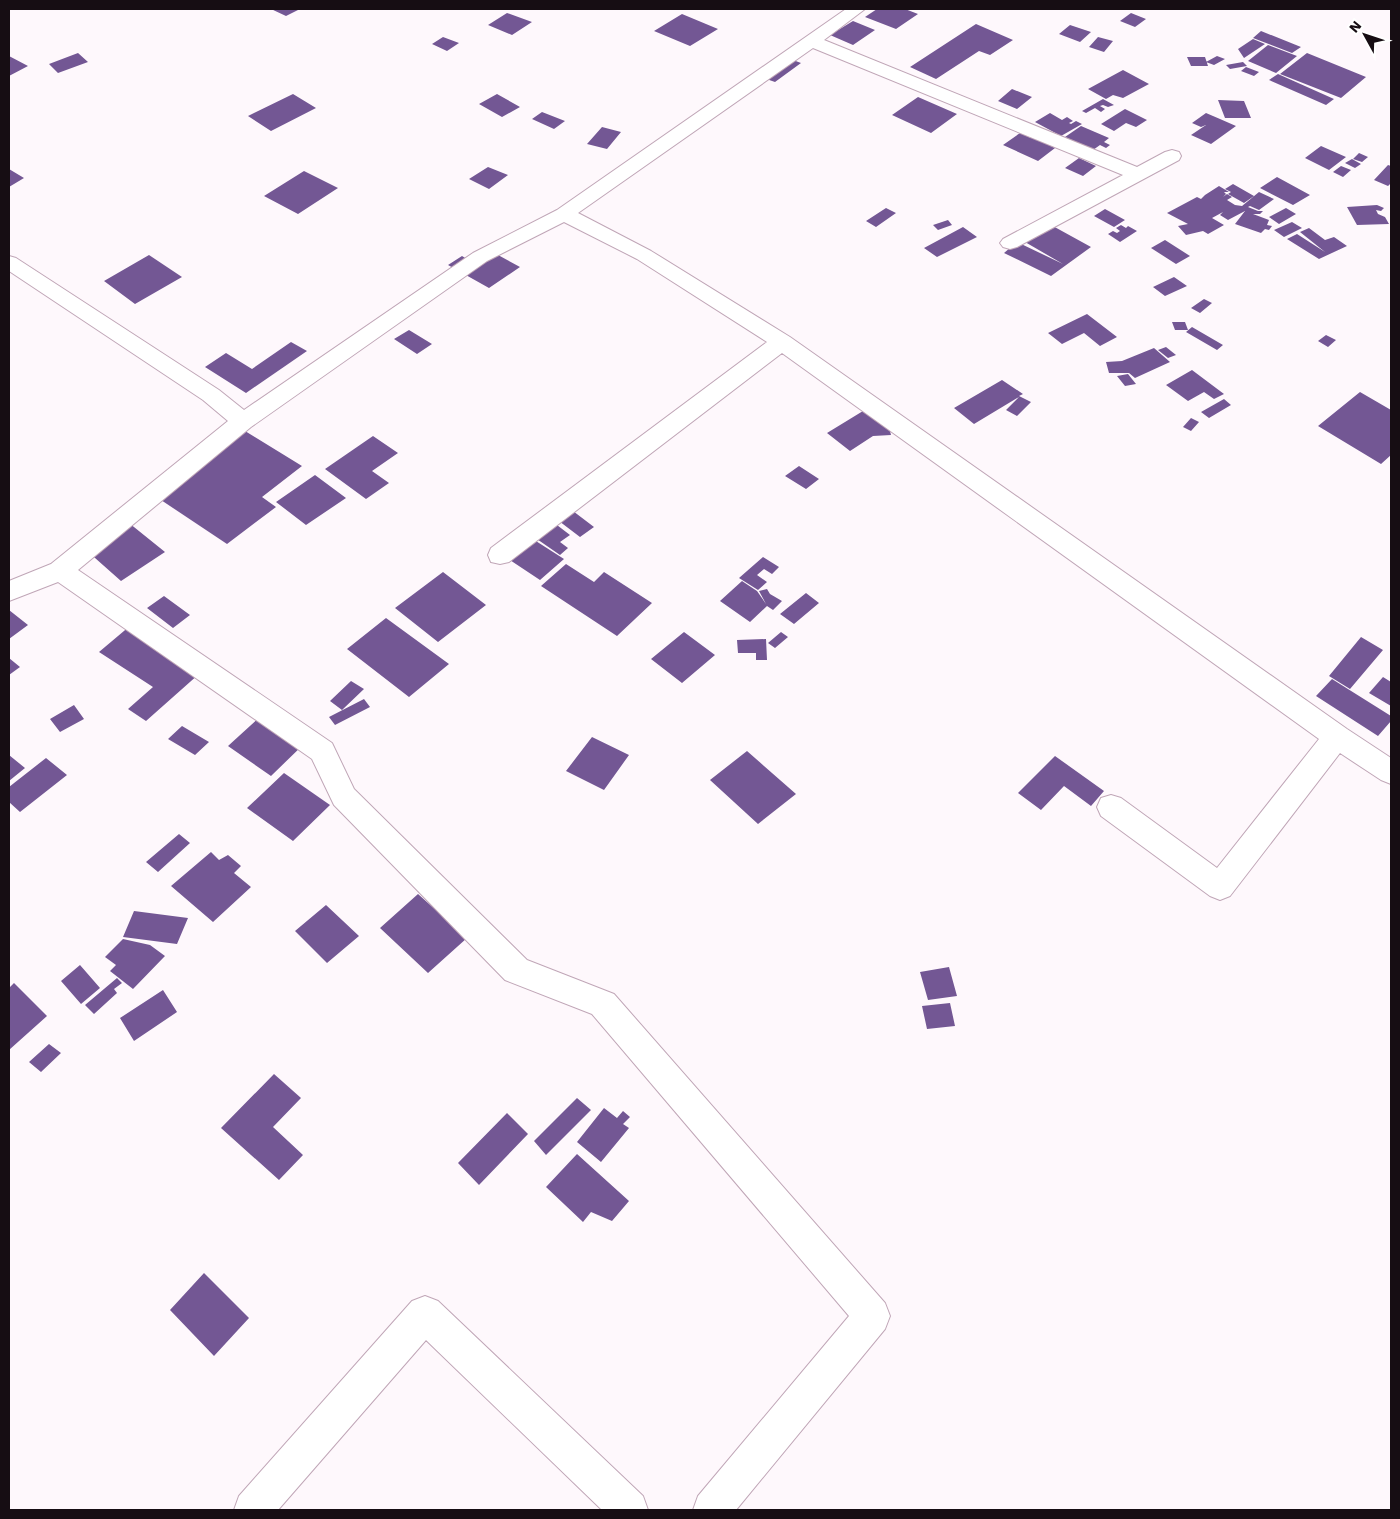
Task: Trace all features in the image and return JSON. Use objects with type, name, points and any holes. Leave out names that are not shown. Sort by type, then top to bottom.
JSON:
[{"type":"street","points":[[9,591],[60,571],[243,421],[480,257],[564,214],[858,9]]},
{"type":"street","points":[[811,41],[1138,174]]},
{"type":"street","points":[[1010,243],[1172,156]]},
{"type":"street","points":[[564,214],[644,255],[782,342],[1337,737],[1391,772]]},
{"type":"street","points":[[9,262],[211,396],[243,421]]},
{"type":"street","points":[[500,555],[782,342]]},
{"type":"street","points":[[60,571],[322,751],[344,797],[516,970],[603,1004],[872,1316],[712,1510]]},
{"type":"street","points":[[1111,808],[1220,887],[1337,737]]},
{"type":"street","points":[[252,1510],[425,1314],[629,1510]]},
{"type":"building","points":[[271,9],[300,9],[286,16]]},
{"type":"building","points":[[877,9],[905,9],[918,14],[896,29],[865,17]]},
{"type":"building","points":[[507,13],[532,22],[512,35],[488,25]]},
{"type":"building","points":[[1131,13],[1146,19],[1135,27],[1120,21]]},
{"type":"building","points":[[682,14],[718,29],[690,46],[654,31]]},
{"type":"building","points":[[853,21],[875,30],[853,45],[830,35]]},
{"type":"building","points":[[976,24],[1013,40],[990,55],[979,51],[936,79],[910,67]]},
{"type":"building","points":[[1070,25],[1091,32],[1080,42],[1059,34]]},
{"type":"building","points":[[1261,31],[1301,47],[1292,53],[1253,38]]},
{"type":"building","points":[[443,37],[459,43],[447,51],[432,44]]},
{"type":"building","points":[[1098,37],[1113,41],[1104,52],[1089,47]]},
{"type":"building","points":[[1253,39],[1265,44],[1244,58],[1238,49]]},
{"type":"building","points":[[1268,45],[1297,56],[1276,73],[1248,61]]},
{"type":"building","points":[[78,53],[88,62],[58,73],[49,64]]},
{"type":"building","points":[[1307,53],[1366,77],[1341,98],[1280,74]]},
{"type":"building","points":[[9,56],[28,66],[9,76]]},
{"type":"building","points":[[1217,56],[1225,59],[1214,65],[1206,62]]},
{"type":"building","points":[[785,57],[801,63],[775,82],[758,76]]},
{"type":"building","points":[[1187,57],[1205,57],[1208,66],[1191,66]]},
{"type":"building","points":[[1243,62],[1247,66],[1230,69],[1226,65]]},
{"type":"building","points":[[1246,67],[1259,72],[1254,76],[1241,71]]},
{"type":"building","points":[[1123,70],[1149,84],[1123,98],[1113,95],[1106,99],[1088,89]]},
{"type":"building","points":[[1278,74],[1334,99],[1326,105],[1269,80]]},
{"type":"building","points":[[1012,89],[1032,97],[1017,109],[998,101]]},
{"type":"building","points":[[293,94],[316,108],[271,131],[248,116]]},
{"type":"building","points":[[497,94],[520,107],[502,117],[479,104]]},
{"type":"building","points":[[918,97],[957,114],[931,133],[892,115]]},
{"type":"building","points":[[1103,99],[1114,105],[1108,107],[1100,106],[1105,109],[1101,112],[1095,108],[1086,113],[1082,111]]},
{"type":"building","points":[[1218,100],[1244,101],[1251,118],[1225,118]]},
{"type":"building","points":[[1125,109],[1147,120],[1136,127],[1126,123],[1114,131],[1101,124]]},
{"type":"building","points":[[542,112],[565,121],[554,129],[532,119]]},
{"type":"building","points":[[1050,113],[1062,120],[1067,117],[1073,121],[1069,123],[1071,124],[1076,121],[1082,124],[1061,136],[1035,122]]},
{"type":"building","points":[[1206,113],[1236,126],[1211,144],[1191,135],[1206,125],[1201,127],[1192,123]]},
{"type":"building","points":[[1081,126],[1109,138],[1104,142],[1110,145],[1106,148],[1100,145],[1093,150],[1065,137]]},
{"type":"building","points":[[602,127],[621,132],[607,149],[587,144]]},
{"type":"building","points":[[1020,133],[1031,138],[1035,135],[1043,142],[1055,148],[1038,161],[1003,145]]},
{"type":"building","points":[[1321,146],[1346,157],[1329,170],[1305,158]]},
{"type":"building","points":[[1359,153],[1368,157],[1362,162],[1353,159]]},
{"type":"building","points":[[1079,158],[1096,166],[1083,176],[1065,168]]},
{"type":"building","points":[[1352,159],[1361,164],[1355,168],[1345,163]]},
{"type":"building","points":[[1388,165],[1391,166],[1391,183],[1388,186],[1374,180]]},
{"type":"building","points":[[1341,166],[1351,170],[1343,177],[1333,172]]},
{"type":"building","points":[[488,167],[508,175],[489,189],[469,179]]},
{"type":"building","points":[[9,169],[24,178],[9,187]]},
{"type":"building","points":[[304,171],[338,188],[298,214],[264,196]]},
{"type":"building","points":[[1277,177],[1310,195],[1293,205],[1260,188]]},
{"type":"building","points":[[1233,184],[1254,196],[1244,203],[1228,194],[1231,192],[1225,189]]},
{"type":"building","points":[[1219,186],[1229,192],[1224,192],[1226,194],[1223,197],[1227,194],[1232,197],[1227,200],[1235,205],[1242,206],[1259,192],[1274,199],[1259,210],[1248,207],[1258,211],[1263,211],[1260,214],[1253,214],[1269,220],[1267,225],[1272,226],[1269,230],[1265,229],[1261,233],[1235,224],[1245,211],[1228,220],[1220,215],[1223,212],[1212,218],[1224,225],[1208,234],[1203,231],[1186,235],[1178,226],[1188,224],[1167,213],[1197,197],[1201,199]]},
{"type":"building","points":[[1377,205],[1384,208],[1381,211],[1376,210],[1378,214],[1385,217],[1389,224],[1357,225],[1347,207]]},
{"type":"building","points":[[886,208],[896,213],[876,227],[866,221]]},
{"type":"building","points":[[1286,208],[1296,214],[1279,224],[1269,217]]},
{"type":"building","points":[[1105,209],[1125,220],[1114,227],[1094,216]]},
{"type":"building","points":[[948,220],[952,225],[938,230],[933,225]]},
{"type":"building","points":[[1292,222],[1302,228],[1284,237],[1274,230]]},
{"type":"building","points":[[1051,225],[1091,247],[1051,276],[1004,253],[1017,242],[1063,264],[1025,242]]},
{"type":"building","points":[[1121,225],[1126,228],[1128,226],[1137,231],[1120,242],[1108,234],[1113,231],[1117,233],[1120,231],[1116,228]]},
{"type":"building","points":[[963,227],[977,237],[937,257],[924,248]]},
{"type":"building","points":[[1309,228],[1325,240],[1334,237],[1347,246],[1319,259],[1287,239],[1297,234],[1325,252],[1300,232]]},
{"type":"building","points":[[1165,240],[1190,256],[1176,264],[1151,248]]},
{"type":"building","points":[[487,249],[520,267],[489,288],[448,265],[462,256],[470,261]]},
{"type":"building","points":[[149,255],[182,277],[135,304],[104,281]]},
{"type":"building","points":[[1174,277],[1187,286],[1165,296],[1153,287]]},
{"type":"building","points":[[1204,299],[1212,303],[1200,313],[1191,308]]},
{"type":"building","points":[[1087,314],[1117,337],[1100,346],[1084,333],[1062,344],[1048,333]]},
{"type":"building","points":[[1172,322],[1185,322],[1188,330],[1175,330]]},
{"type":"building","points":[[1192,327],[1223,345],[1217,350],[1186,332]]},
{"type":"building","points":[[409,330],[432,344],[417,354],[394,339]]},
{"type":"building","points":[[1326,335],[1336,340],[1328,347],[1318,341]]},
{"type":"building","points":[[291,342],[307,351],[246,393],[205,367],[226,353],[252,369]]},
{"type":"building","points":[[1166,347],[1176,355],[1168,358],[1158,350]]},
{"type":"building","points":[[1154,348],[1170,362],[1135,378],[1129,373],[1109,373],[1106,362],[1122,361]]},
{"type":"building","points":[[1192,370],[1224,394],[1214,399],[1204,392],[1188,401],[1166,385]]},
{"type":"building","points":[[1128,374],[1136,384],[1125,386],[1117,376]]},
{"type":"building","points":[[1002,380],[1023,394],[1019,396],[1031,402],[1017,416],[1006,410],[1019,397],[974,424],[954,408]]},
{"type":"building","points":[[1360,392],[1391,410],[1391,455],[1381,464],[1318,426]]},
{"type":"building","points":[[1224,399],[1231,405],[1209,418],[1201,412]]},
{"type":"building","points":[[863,411],[887,419],[891,435],[873,436],[850,451],[827,433]]},
{"type":"building","points":[[1191,418],[1199,422],[1191,431],[1183,427]]},
{"type":"building","points":[[245,431],[302,466],[262,497],[276,507],[227,544],[155,496]]},
{"type":"building","points":[[373,436],[398,453],[372,471],[389,483],[366,499],[325,469]]},
{"type":"building","points":[[799,466],[819,479],[806,489],[785,476]]},
{"type":"building","points":[[315,475],[346,498],[306,525],[276,502]]},
{"type":"building","points":[[569,508],[594,527],[580,537],[555,518]]},
{"type":"building","points":[[553,522],[570,535],[560,542],[568,548],[560,555],[534,537]]},
{"type":"building","points":[[129,523],[165,552],[121,581],[86,550]]},
{"type":"building","points":[[528,536],[564,559],[540,580],[504,556]]},
{"type":"building","points":[[763,557],[779,567],[772,574],[764,569],[757,575],[767,582],[758,590],[739,578]]},
{"type":"building","points":[[566,564],[594,582],[604,572],[652,603],[617,636],[541,586]]},
{"type":"building","points":[[443,572],[486,605],[438,642],[395,608]]},
{"type":"building","points":[[742,581],[757,591],[766,604],[759,591],[767,589],[770,594],[782,601],[773,610],[767,606],[750,622],[720,601]]},
{"type":"building","points":[[806,593],[819,603],[794,624],[780,614]]},
{"type":"building","points":[[164,596],[190,615],[173,628],[147,608]]},
{"type":"building","points":[[9,610],[28,625],[9,639]]},
{"type":"building","points":[[386,618],[449,664],[409,697],[347,649]]},
{"type":"building","points":[[137,620],[208,666],[146,721],[128,709],[153,687],[99,652]]},
{"type":"building","points":[[684,632],[715,655],[682,683],[651,659]]},
{"type":"building","points":[[781,632],[788,637],[775,648],[768,643]]},
{"type":"building","points":[[1361,637],[1383,650],[1350,689],[1329,676]]},
{"type":"building","points":[[766,639],[767,660],[756,660],[756,653],[738,653],[737,640]]},
{"type":"building","points":[[9,658],[20,667],[9,675]]},
{"type":"building","points":[[1383,677],[1391,682],[1391,706],[1369,693]]},
{"type":"building","points":[[1332,679],[1391,716],[1391,721],[1378,736],[1316,696]]},
{"type":"building","points":[[351,681],[364,689],[342,710],[330,701]]},
{"type":"building","points":[[364,699],[370,707],[335,725],[329,717]]},
{"type":"building","points":[[74,705],[84,719],[60,732],[50,719]]},
{"type":"building","points":[[263,714],[306,742],[271,776],[228,746]]},
{"type":"building","points":[[182,726],[209,742],[195,755],[168,739]]},
{"type":"building","points":[[592,737],[629,755],[604,790],[566,771]]},
{"type":"building","points":[[747,751],[796,794],[758,824],[710,780]]},
{"type":"building","points":[[9,755],[25,768],[9,781]]},
{"type":"building","points":[[1055,756],[1104,791],[1091,806],[1064,786],[1041,810],[1018,793]]},
{"type":"building","points":[[46,758],[67,775],[20,812],[9,802],[9,787]]},
{"type":"building","points":[[284,773],[330,805],[293,841],[247,808]]},
{"type":"building","points":[[179,834],[190,843],[158,872],[146,862]]},
{"type":"building","points":[[211,852],[219,860],[228,855],[241,866],[234,873],[251,887],[213,922],[171,886]]},
{"type":"building","points":[[418,894],[467,938],[428,973],[380,928]]},
{"type":"building","points":[[326,905],[359,936],[327,963],[295,931]]},
{"type":"building","points":[[134,911],[188,918],[177,944],[123,937]]},
{"type":"building","points":[[123,939],[150,945],[165,956],[133,989],[110,971],[116,965],[105,957]]},
{"type":"building","points":[[80,965],[100,988],[81,1004],[61,981]]},
{"type":"building","points":[[949,967],[957,996],[928,1000],[920,972]]},
{"type":"building","points":[[117,978],[122,983],[114,989],[117,993],[94,1014],[85,1005]]},
{"type":"building","points":[[14,983],[47,1016],[9,1050],[9,988]]},
{"type":"building","points":[[163,990],[177,1012],[134,1041],[120,1018]]},
{"type":"building","points":[[950,1003],[955,1026],[927,1029],[922,1006]]},
{"type":"building","points":[[49,1044],[61,1053],[41,1072],[29,1062]]},
{"type":"building","points":[[274,1074],[301,1098],[273,1127],[303,1155],[279,1180],[221,1128]]},
{"type":"building","points":[[577,1098],[591,1110],[546,1155],[534,1141]]},
{"type":"building","points":[[604,1108],[617,1118],[623,1111],[630,1117],[623,1124],[629,1128],[601,1162],[577,1142]]},
{"type":"building","points":[[507,1113],[528,1134],[479,1185],[458,1163]]},
{"type":"building","points":[[577,1154],[629,1201],[612,1221],[591,1212],[583,1222],[546,1187]]},
{"type":"building","points":[[204,1273],[249,1318],[214,1356],[170,1310]]}]
